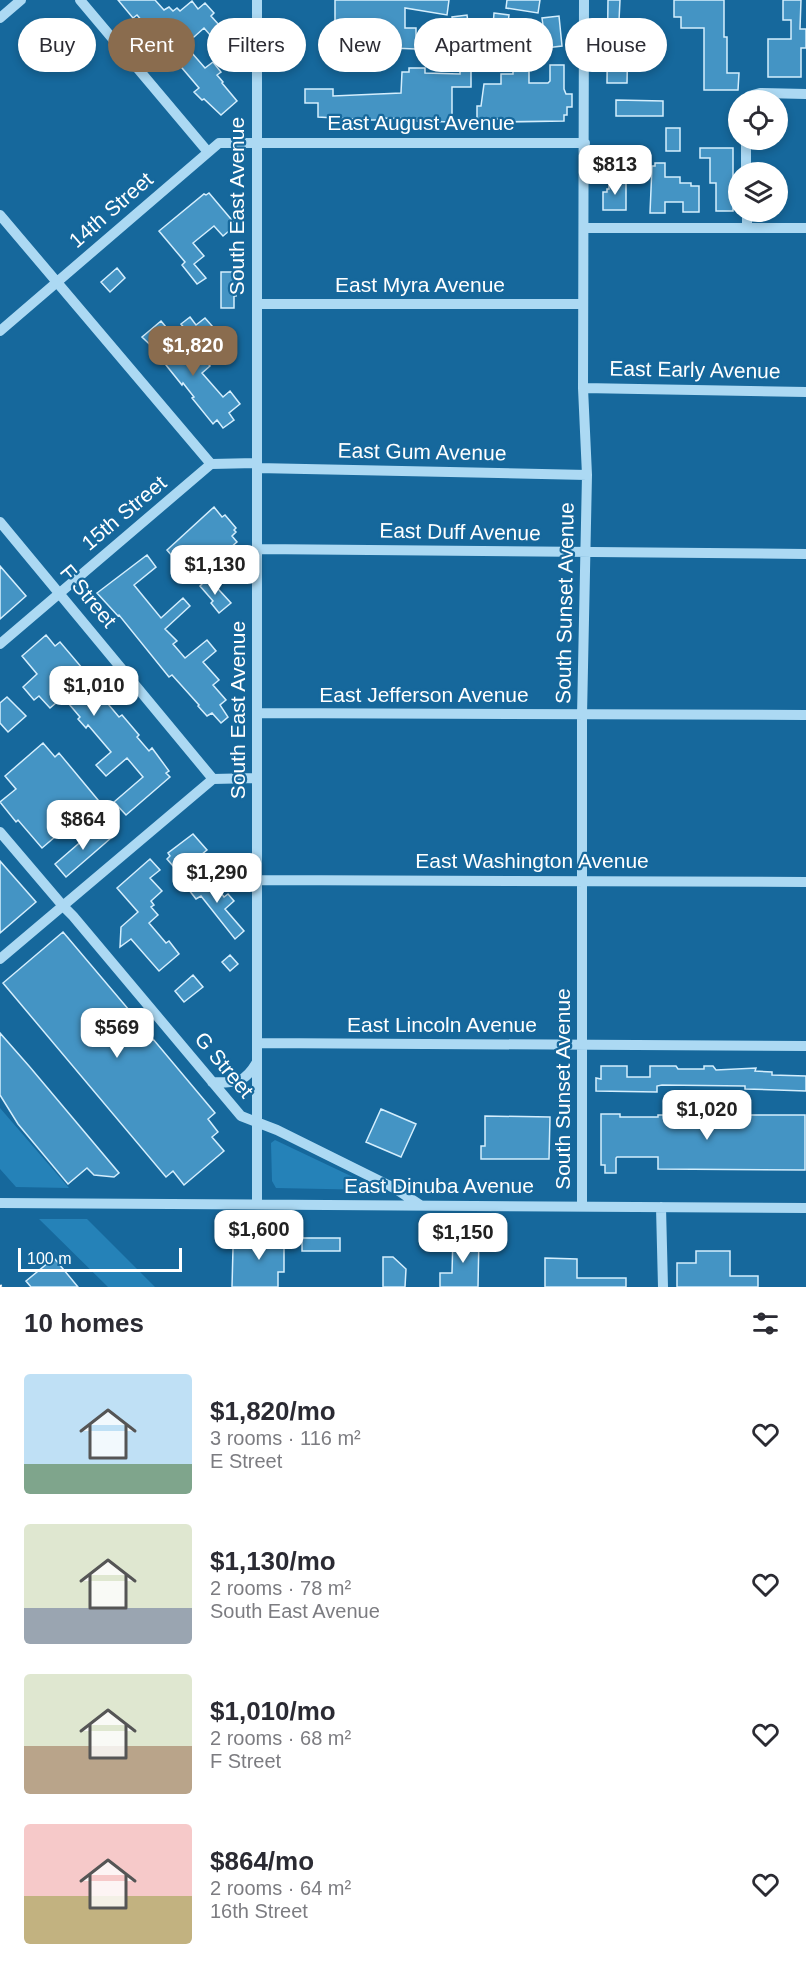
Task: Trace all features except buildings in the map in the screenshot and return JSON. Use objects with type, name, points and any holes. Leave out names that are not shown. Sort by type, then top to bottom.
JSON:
[{"type":"street","points":[[0,18],[21,0]]},
{"type":"street","points":[[80,0],[208,152]]},
{"type":"street","name":"South East Avenue","points":[[257,0],[257,1204]]},
{"type":"street","name":"South Sunset Avenue","points":[[582,1206],[582,715],[587,475],[583,388],[584,0]]},
{"type":"street","points":[[788,94],[806,94]]},
{"type":"street","name":"14th Street","points":[[0,331],[219,143],[257,143]]},
{"type":"street","name":"East August Avenue","points":[[257,143],[585,143]]},
{"type":"street","points":[[0,215],[211,464],[257,466]]},
{"type":"street","points":[[747,222],[747,227]]},
{"type":"street","points":[[584,228],[806,228]]},
{"type":"street","name":"East Myra Avenue","points":[[257,304],[583,304]]},
{"type":"street","name":"East Early Avenue","points":[[583,388],[806,392]]},
{"type":"street","name":"15th Street","points":[[0,644],[211,464]]},
{"type":"street","name":"East Gum Avenue","points":[[257,466],[587,475]]},
{"type":"street","name":"F Street","points":[[0,522],[213,779]]},
{"type":"street","name":"East Duff Avenue","points":[[257,549],[806,554]]},
{"type":"street","name":"East Jefferson Avenue","points":[[257,713],[806,715]]},
{"type":"street","points":[[0,959],[213,779],[257,778]]},
{"type":"street","name":"G Street","points":[[0,832],[241,1116],[277,1130],[396,1189],[421,1205]]},
{"type":"street","name":"East Washington Avenue","points":[[258,880],[806,882]]},
{"type":"street","name":"East Lincoln Avenue","points":[[257,1043],[806,1046]]},
{"type":"street","points":[[212,1082],[243,1080],[250,1074],[257,1062]]},
{"type":"street","name":"East Dinuba Avenue","points":[[0,1203],[806,1208]]},
{"type":"street","points":[[661,1207],[663,1287]]},
{"type":"shaded area","points":[[0,1108],[69,1188],[16,1187],[0,1169]]},
{"type":"shaded area","points":[[275,1140],[374,1187],[375,1190],[276,1188],[272,1181],[271,1143]]},
{"type":"shaded area","points":[[39,1219],[87,1219],[155,1287],[108,1287]]}]
